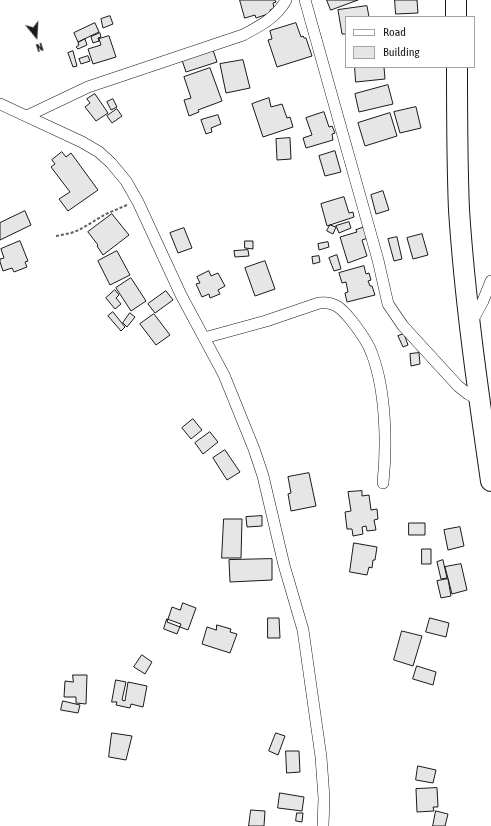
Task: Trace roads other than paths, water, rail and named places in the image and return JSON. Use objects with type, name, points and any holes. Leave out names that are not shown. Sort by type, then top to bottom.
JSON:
[{"type":"highway","points":[[456,0],[456,16]]},
{"type":"highway","points":[[457,68],[459,208],[470,326],[484,409],[491,481]]},
{"type":"street","points":[[27,116],[88,87],[243,35],[266,23],[281,8],[286,0]]},
{"type":"street","points":[[305,0],[378,260],[388,304],[403,326],[458,386],[484,409]]},
{"type":"street","points":[[0,104],[82,142],[98,152],[111,163],[126,181],[138,202],[181,295],[224,375],[254,448],[268,491],[284,565],[303,630],[321,757],[324,798],[323,826]]},
{"type":"street","points":[[470,326],[483,301],[491,281]]},
{"type":"street","points":[[204,338],[266,321],[319,302],[334,303],[344,312],[359,330],[372,352],[377,368],[381,395],[385,450],[382,483]]}]
